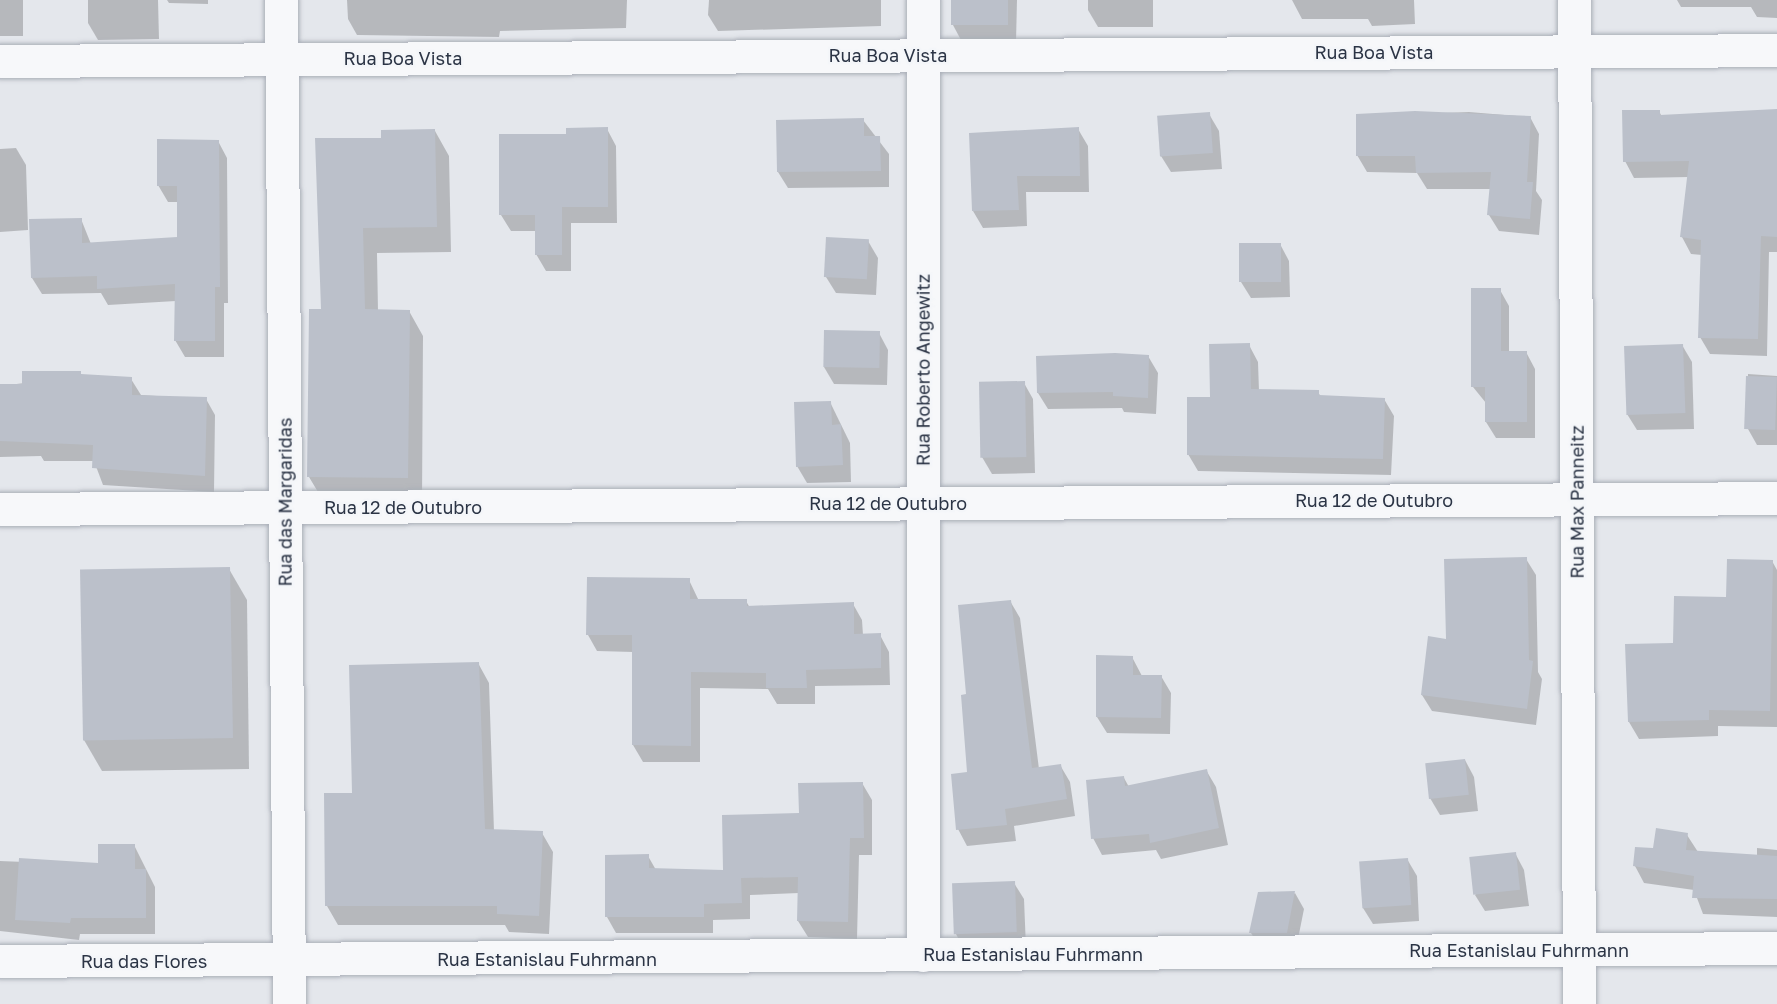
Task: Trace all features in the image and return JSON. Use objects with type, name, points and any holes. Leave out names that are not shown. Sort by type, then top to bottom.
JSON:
[{"type":"street","name":"Rua das Margaridas","points":[[281,0],[289,1004]]},
{"type":"street","name":"Rua Roberto Angewitz","points":[[922,0],[922,955]]},
{"type":"street","name":"Rua Max Panneitz","points":[[1574,0],[1579,1004]]},
{"type":"street","name":"Rua Boa Vista","points":[[0,61],[1777,50]]},
{"type":"street","name":"Rua 12 de Outubro","points":[[0,509],[1777,498]]},
{"type":"street","name":"Rua Estanislau Fuhrmann","points":[[289,961],[1777,948]]},
{"type":"street","name":"Rua das Flores","points":[[0,961],[289,961]]},
{"type":"building","points":[[951,0],[1008,0],[1008,25],[951,25]]},
{"type":"building","points":[[1777,109],[1777,237],[1761,236],[1758,339],[1698,338],[1701,240],[1680,237],[1689,161],[1623,162],[1622,110],[1660,110],[1660,115]]},
{"type":"building","points":[[1415,111],[1531,116],[1527,182],[1533,182],[1530,219],[1487,215],[1491,172],[1416,173],[1415,156],[1356,156],[1356,114]]},
{"type":"building","points":[[1210,112],[1213,153],[1160,157],[1157,116]]},
{"type":"building","points":[[864,118],[864,136],[880,136],[881,171],[777,172],[776,120]]},
{"type":"building","points":[[608,127],[608,207],[562,207],[562,255],[535,255],[535,215],[499,215],[499,134],[566,134],[566,128]]},
{"type":"building","points":[[1079,127],[1080,176],[1017,176],[1019,210],[972,211],[969,133]]},
{"type":"building","points":[[435,129],[437,227],[363,228],[365,309],[410,310],[408,478],[307,477],[309,309],[321,309],[315,138],[381,138],[381,130]]},
{"type":"building","points":[[157,139],[219,140],[220,287],[215,287],[215,341],[174,341],[175,284],[97,289],[97,276],[31,278],[29,219],[82,218],[82,243],[177,237],[177,186],[157,186]]},
{"type":"building","points":[[826,237],[869,239],[867,279],[824,277]]},
{"type":"building","points":[[1239,243],[1281,243],[1281,282],[1239,282]]},
{"type":"building","points":[[1471,288],[1501,288],[1501,351],[1527,351],[1527,422],[1485,422],[1485,387],[1471,387]]},
{"type":"building","points":[[824,330],[880,331],[879,368],[823,367]]},
{"type":"building","points":[[1250,343],[1251,389],[1319,390],[1319,395],[1385,398],[1383,459],[1187,455],[1187,397],[1210,397],[1209,344]]},
{"type":"building","points":[[1683,344],[1685,413],[1626,415],[1624,346]]},
{"type":"building","points":[[1115,353],[1149,355],[1148,398],[1113,396],[1113,392],[1037,393],[1036,356]]},
{"type":"building","points":[[22,371],[81,371],[81,374],[132,377],[132,395],[207,397],[205,476],[92,468],[93,445],[0,441],[0,384],[22,384]]},
{"type":"building","points":[[1746,376],[1777,377],[1775,430],[1744,429]]},
{"type":"building","points":[[1025,381],[1026,457],[980,458],[979,382]]},
{"type":"building","points":[[831,401],[832,425],[841,424],[843,465],[796,467],[794,402]]},
{"type":"building","points":[[1527,557],[1529,660],[1533,661],[1527,709],[1421,695],[1428,636],[1446,639],[1444,559]]},
{"type":"building","points":[[1727,559],[1773,560],[1770,711],[1709,710],[1709,720],[1628,722],[1625,644],[1673,643],[1674,596],[1726,597]]},
{"type":"building","points":[[230,567],[233,738],[83,741],[80,570]]},
{"type":"building","points":[[587,577],[690,578],[690,599],[747,599],[747,606],[854,602],[854,634],[881,633],[881,668],[806,670],[807,688],[766,688],[766,673],[691,672],[691,746],[632,745],[632,635],[586,635]]},
{"type":"building","points":[[1011,600],[1032,768],[1061,764],[1067,799],[1005,809],[1007,825],[956,830],[951,774],[967,772],[961,695],[966,694],[958,605]]},
{"type":"building","points":[[1096,655],[1133,656],[1133,675],[1162,675],[1161,718],[1096,717]]},
{"type":"building","points":[[479,662],[485,829],[543,831],[539,916],[497,914],[497,906],[325,906],[324,793],[352,793],[349,665]]},
{"type":"building","points":[[1465,759],[1469,795],[1429,799],[1425,763]]},
{"type":"building","points":[[1207,769],[1219,828],[1150,843],[1149,834],[1091,839],[1086,780],[1124,776],[1125,786]]},
{"type":"building","points":[[863,782],[864,838],[850,838],[848,922],[797,921],[798,877],[741,878],[742,903],[704,904],[704,917],[605,917],[605,855],[649,854],[649,868],[723,870],[722,815],[799,813],[798,783]]},
{"type":"building","points":[[1656,828],[1688,833],[1686,850],[1777,856],[1777,899],[1692,898],[1694,876],[1633,866],[1635,847],[1653,848]]},
{"type":"building","points":[[98,844],[135,844],[135,869],[146,869],[146,918],[71,918],[70,923],[15,920],[19,858],[98,863]]},
{"type":"building","points":[[1516,852],[1520,890],[1473,895],[1469,857]]},
{"type":"building","points":[[1408,858],[1411,905],[1362,908],[1359,861]]},
{"type":"building","points":[[1015,881],[1017,932],[954,934],[952,883]]},
{"type":"building","points":[[1295,891],[1287,933],[1249,933],[1258,892]]}]
